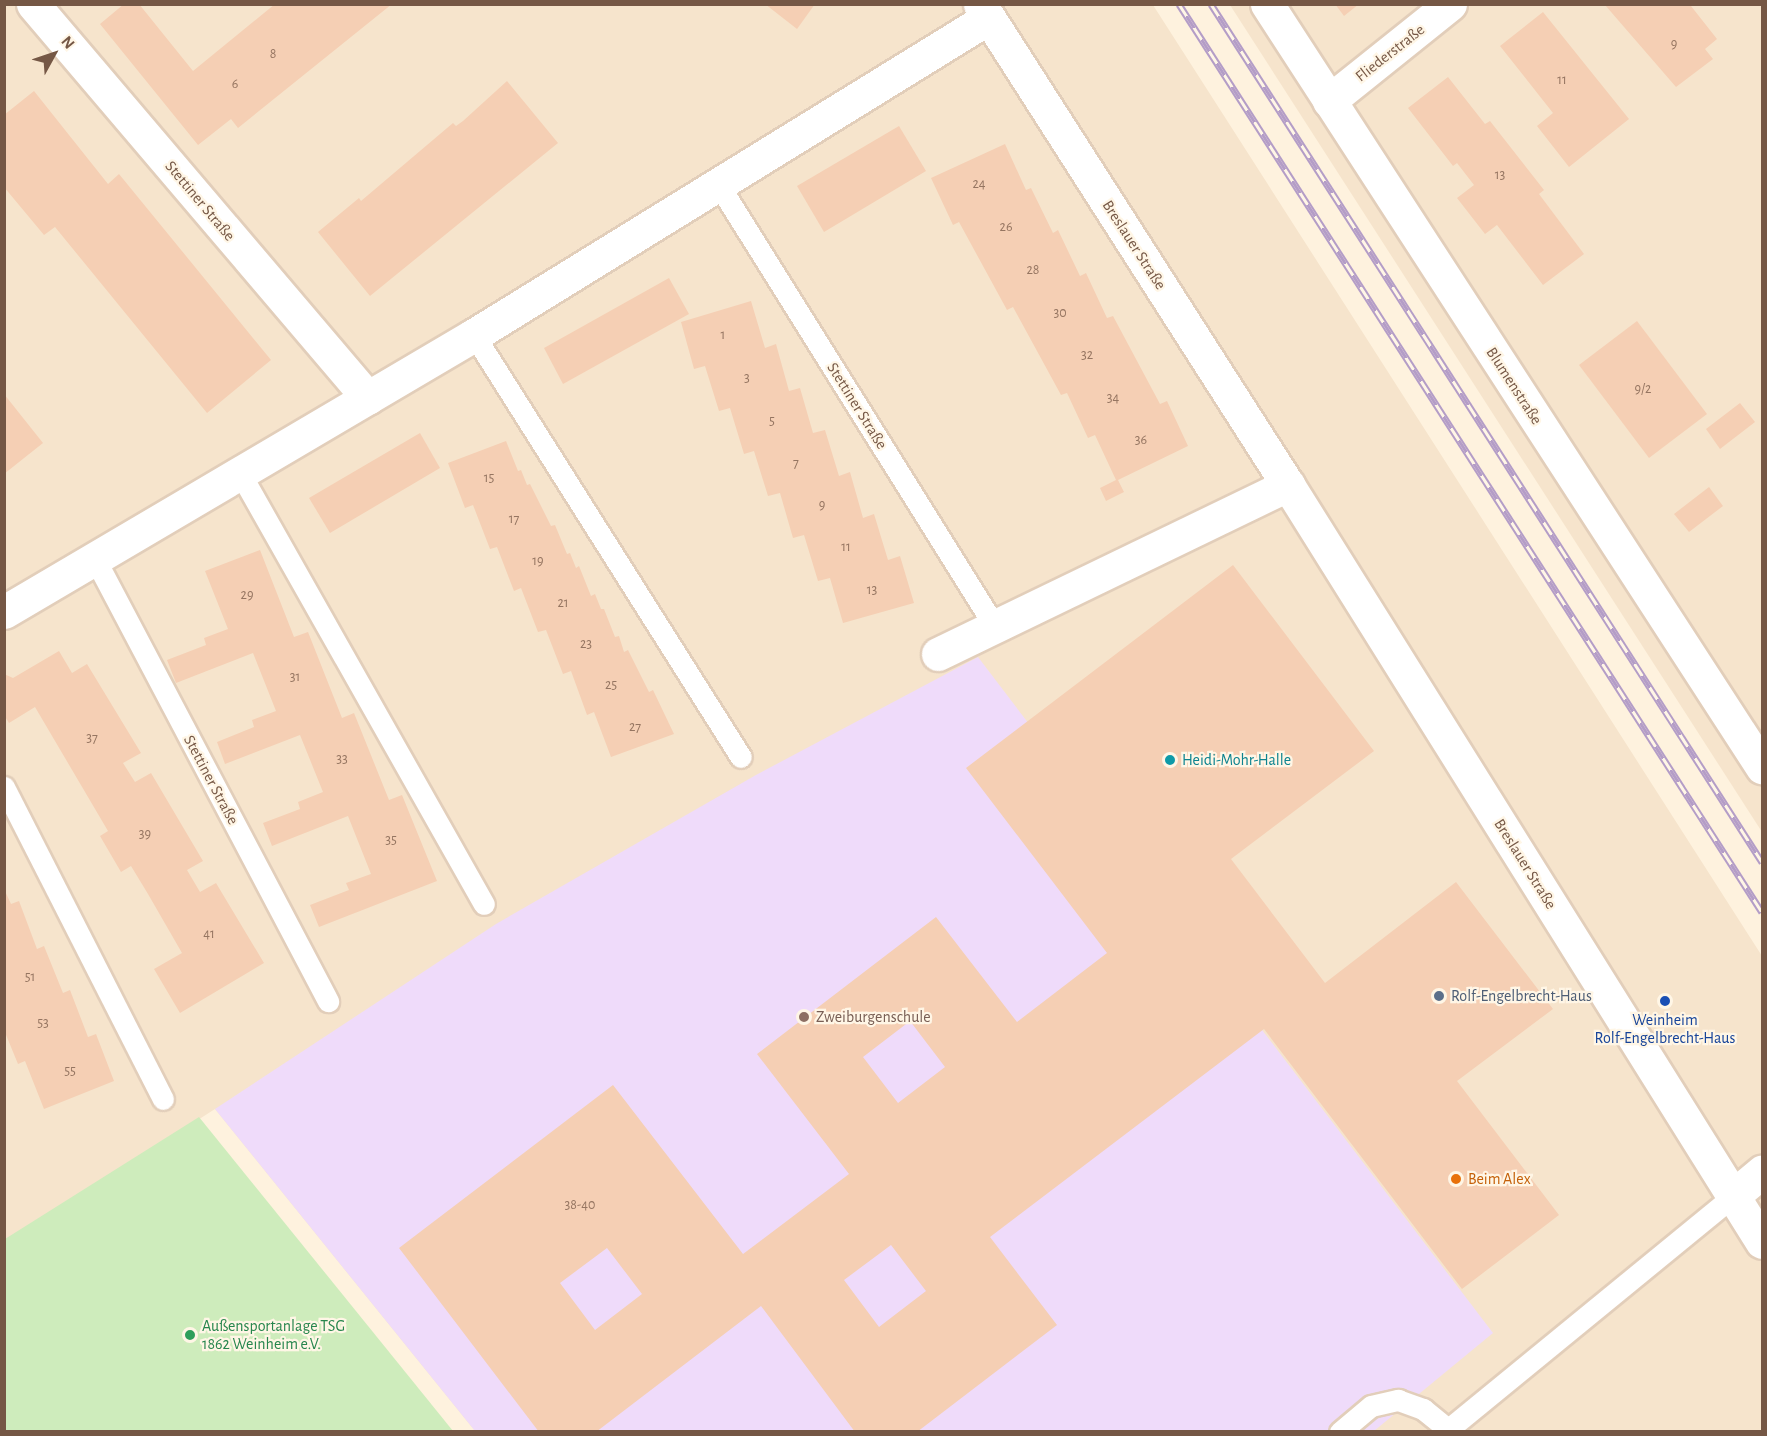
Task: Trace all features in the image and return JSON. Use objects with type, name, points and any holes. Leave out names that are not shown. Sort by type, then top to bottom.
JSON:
[{"type":"street","name":"Stettiner Straße","points":[[33,4],[368,398]]},
{"type":"street","name":"Blumenstraße","points":[[1267,4],[1762,767]]},
{"type":"street","name":"Fliederstraße","points":[[1329,100],[1450,4]]},
{"type":"street","points":[[4,612],[720,187],[984,11]]},
{"type":"street","name":"Breslauer Straße","points":[[984,11],[1288,485],[1762,1242]]},
{"type":"street","points":[[938,654],[1288,485]]},
{"type":"street","points":[[1733,1196],[1762,1172]]},
{"type":"lane","name":"Stettiner Straße","points":[[720,187],[994,625]]},
{"type":"lane","points":[[474,335],[741,757]]},
{"type":"lane","points":[[240,473],[484,904]]},
{"type":"lane","name":"Stettiner Straße","points":[[95,558],[328,1001]]},
{"type":"lane","points":[[4,787],[163,1099]]},
{"type":"lane","points":[[1340,1431],[1371,1406],[1398,1400],[1423,1409],[1447,1430],[1733,1196]]},
{"type":"shaded area","points":[[5,5],[1153,5],[1762,956],[1762,1431],[475,1431],[215,1109],[5,1243]]},
{"type":"shaded area","points":[[1230,5],[1762,5],[1762,832]]},
{"type":"shaded area","name":"Zweiburgenschule","points":[[978,657],[1493,1333],[1374,1431],[475,1431],[215,1109],[496,924],[756,775]]},
{"type":"green space","name":"Außensportanlage TSG 1862 Weinheim e.V.","points":[[199,1117],[453,1431],[5,1431],[5,1239]]},
{"type":"building","points":[[124,4],[139,4],[193,71],[275,4],[392,4],[238,128],[231,119],[198,145],[100,24]]},
{"type":"building","points":[[765,4],[815,4],[797,29]]},
{"type":"building","points":[[1335,4],[1359,4],[1344,16]]},
{"type":"building","points":[[1605,5],[1691,6],[1717,39],[1705,49],[1713,59],[1676,87]]},
{"type":"building","points":[[1543,12],[1629,119],[1569,167],[1537,126],[1553,113],[1500,46]]},
{"type":"building","points":[[1448,77],[1485,124],[1490,121],[1544,190],[1539,194],[1584,254],[1543,285],[1497,225],[1485,234],[1457,198],[1474,185],[1457,163],[1453,166],[1408,108]]},
{"type":"building","points":[[507,81],[558,143],[370,296],[318,232],[359,198],[361,201],[453,123],[456,126],[463,121]]},
{"type":"building","points":[[34,91],[108,184],[119,174],[271,360],[207,413],[55,227],[44,235],[4,187],[4,115]]},
{"type":"building","points":[[899,126],[926,171],[824,232],[797,186]]},
{"type":"building","points":[[1005,144],[1026,190],[1031,188],[1053,233],[1058,230],[1080,276],[1086,273],[1107,318],[1113,316],[1160,404],[1167,401],[1188,446],[1118,480],[1124,492],[1106,501],[1100,488],[1116,480],[1095,435],[1088,438],[1067,393],[1061,395],[1013,307],[1007,310],[959,222],[953,225],[931,178]]},
{"type":"building","points":[[669,278],[689,314],[563,384],[544,348]]},
{"type":"building","points":[[751,301],[765,348],[776,344],[789,391],[800,388],[813,433],[825,430],[839,476],[850,472],[863,518],[874,514],[888,560],[900,556],[914,603],[843,623],[830,578],[818,581],[804,535],[793,538],[780,493],[768,496],[754,451],[744,454],[730,408],[719,411],[705,366],[694,369],[681,322]]},
{"type":"building","points":[[1637,321],[1707,414],[1649,458],[1579,365]]},
{"type":"building","points":[[4,394],[43,443],[4,474]]},
{"type":"building","points":[[1740,403],[1755,422],[1720,449],[1706,429]]},
{"type":"building","points":[[420,433],[440,468],[330,533],[309,498]]},
{"type":"building","points":[[506,441],[518,471],[521,470],[527,485],[530,484],[551,526],[555,525],[567,554],[570,553],[576,568],[579,566],[591,596],[595,594],[601,609],[604,609],[615,637],[619,636],[624,652],[628,650],[649,692],[653,690],[674,734],[611,757],[594,712],[587,715],[571,671],[563,674],[546,630],[538,632],[521,588],[514,591],[497,547],[490,549],[473,505],[465,508],[448,463]]},
{"type":"building","points":[[1709,487],[1723,506],[1689,532],[1674,514]]},
{"type":"building","points":[[260,550],[294,637],[308,632],[342,718],[354,713],[389,800],[402,795],[437,881],[319,927],[310,905],[349,890],[346,883],[371,874],[348,816],[272,846],[263,823],[300,809],[298,802],[323,792],[300,735],[225,764],[217,742],[254,727],[252,720],[276,711],[253,653],[176,683],[167,660],[206,645],[204,638],[228,629],[205,571]]},
{"type":"building","points":[[1233,565],[1374,751],[1231,859],[1325,983],[1456,882],[1553,1009],[1457,1081],[1559,1215],[1462,1289],[1264,1029],[990,1237],[1057,1325],[917,1432],[855,1432],[761,1306],[596,1432],[539,1432],[399,1248],[613,1085],[743,1254],[849,1174],[757,1054],[936,917],[1017,1022],[1107,953],[966,768]],"holes":[[[910,1021],[945,1067],[898,1103],[863,1057]],[[891,1245],[926,1291],[879,1327],[844,1280]],[[607,1248],[642,1294],[595,1330],[560,1283]]]},
{"type":"building","points":[[59,651],[72,673],[87,664],[141,753],[123,763],[135,782],[151,773],[203,861],[187,870],[200,892],[216,883],[264,963],[180,1013],[154,969],[182,953],[148,894],[131,866],[121,872],[100,836],[108,831],[35,707],[9,723],[4,715],[4,674],[13,678]]},
{"type":"building","points":[[4,889],[11,904],[19,901],[37,949],[44,946],[63,993],[70,990],[88,1037],[96,1034],[114,1081],[44,1109],[25,1061],[18,1064],[4,1030]]},
{"type":"railway","points":[[1179,4],[1762,912]]},
{"type":"railway","points":[[1211,4],[1762,862]]},
{"type":"place","name":"Heidi-Mohr-Halle","points":[[1170,760]]},
{"type":"place","name":"Rolf-Engelbrecht-Haus","points":[[1439,996]]},
{"type":"place","name":"Weinheim Rolf-Engelbrecht-Haus","points":[[1665,1001]]},
{"type":"place","name":"Zweiburgenschule","points":[[804,1017]]},
{"type":"place","name":"Beim Alex","points":[[1456,1179]]},
{"type":"place","name":"Außensportanlage TSG 1862 Weinheim e.V.","points":[[190,1335]]}]
